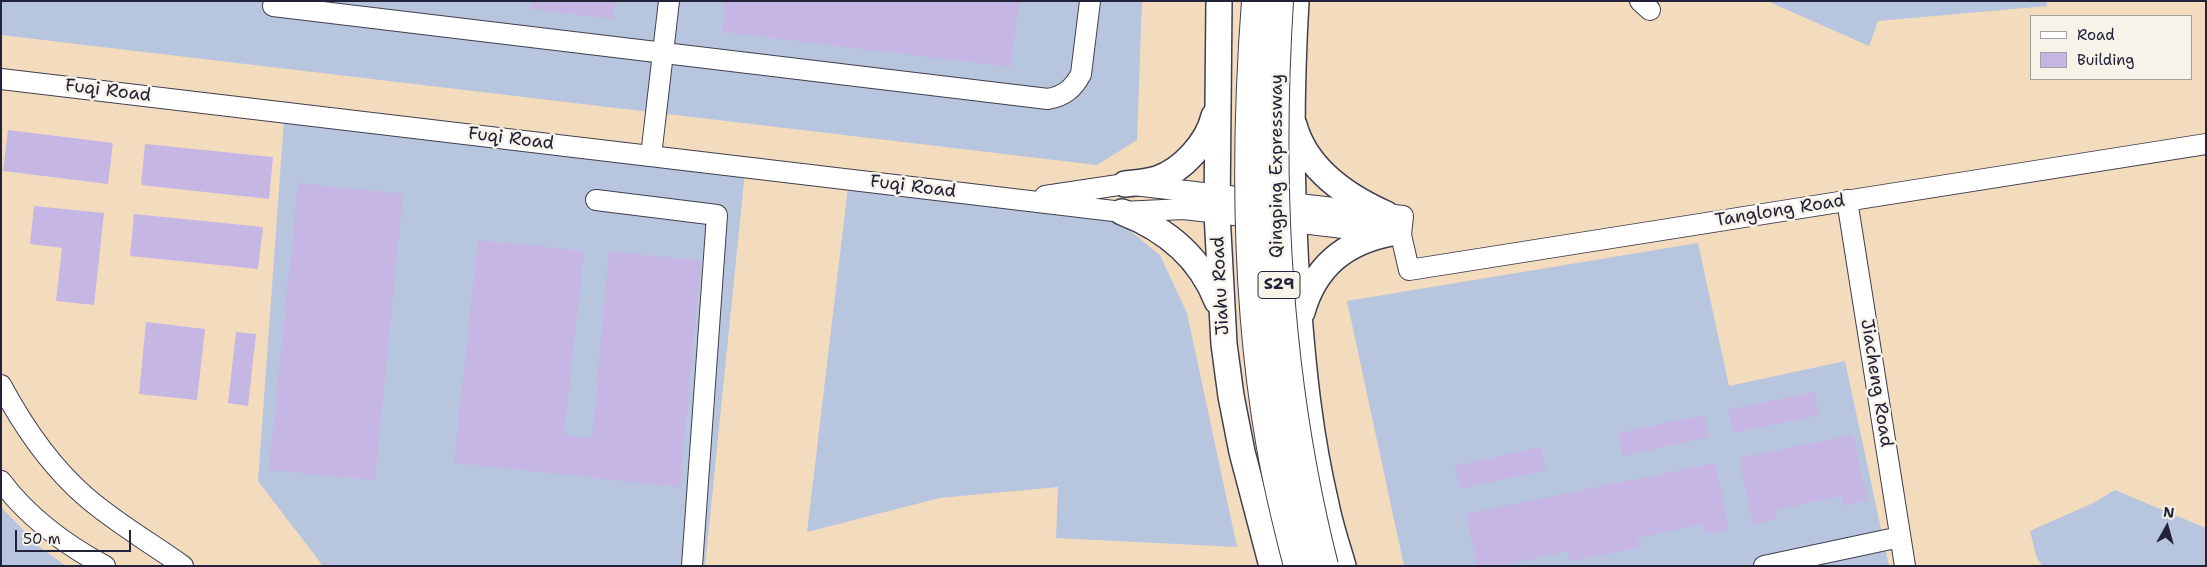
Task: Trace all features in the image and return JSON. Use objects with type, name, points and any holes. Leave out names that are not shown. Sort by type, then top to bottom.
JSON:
[{"type":"highway","name":"Qingping Expressway","points":[[1256,1],[1251,178],[1255,315],[1271,448],[1298,566]]},
{"type":"highway","name":"Qingping Expressway","points":[[1279,1],[1274,113],[1274,188],[1281,318],[1299,451],[1324,566]]},
{"type":"main road","name":"Jiahu Road","points":[[1219,1],[1216,104],[1217,204],[1222,313],[1231,396],[1242,452],[1272,566]]},
{"type":"main road","points":[[1296,1],[1292,117],[1294,213],[1300,319],[1314,446],[1326,504],[1343,566]]},
{"type":"main road","points":[[1125,184],[1159,178],[1186,160],[1198,148],[1207,134],[1216,104]]},
{"type":"main road","points":[[1292,117],[1296,134],[1304,148],[1324,173],[1350,196],[1396,225]]},
{"type":"main road","points":[[1122,212],[1154,226],[1183,249],[1205,276],[1222,313]]},
{"type":"main road","points":[[1300,319],[1311,287],[1331,262],[1358,242],[1396,225]]},
{"type":"street","points":[[274,1],[273,6],[1048,99],[1056,97],[1071,88],[1081,74],[1090,1]]},
{"type":"street","points":[[651,156],[669,1]]},
{"type":"street","name":"Fuqi Road","points":[[1,79],[1122,212],[1184,209],[1217,204]]},
{"type":"street","name":"Tanglong Road","points":[[1396,225],[1409,270],[2206,144]]},
{"type":"street","points":[[1020,200],[1125,184],[1217,204],[1396,225]]},
{"type":"street","points":[[596,200],[717,216],[692,566]]},
{"type":"street","name":"Jiacheng Road","points":[[1847,200],[1905,566]]},
{"type":"street","points":[[1,385],[35,440],[66,477],[86,497],[183,566]]},
{"type":"street","points":[[1,481],[45,526],[70,545],[105,566]]},
{"type":"street","points":[[1764,566],[1900,537]]},
{"type":"shaded area","points":[[1,1],[1142,1],[1137,140],[1097,165],[1,35]]},
{"type":"shaded area","points":[[1767,1],[2046,1],[2047,6],[1878,21],[1869,46]]},
{"type":"shaded area","points":[[284,120],[745,172],[705,566],[323,566],[258,481]]},
{"type":"shaded area","points":[[848,187],[1117,220],[1160,255],[1187,313],[1237,547],[1056,538],[1058,487],[940,498],[807,532]]},
{"type":"shaded area","points":[[1698,243],[1729,386],[1845,361],[1889,566],[1404,566],[1347,301]]},
{"type":"shaded area","points":[[2115,490],[2206,528],[2206,566],[2042,566],[2036,556],[2030,531],[2093,503]]},
{"type":"shaded area","points":[[1,507],[40,547],[66,566],[1,566]]},
{"type":"building","points":[[531,1],[615,1],[613,19],[530,9]]},
{"type":"building","points":[[725,1],[1019,1],[1011,67],[722,32]]},
{"type":"building","points":[[8,130],[113,143],[108,184],[3,171]]},
{"type":"building","points":[[145,144],[273,157],[269,199],[141,185]]},
{"type":"building","points":[[298,183],[403,194],[375,480],[269,470]]},
{"type":"building","points":[[34,206],[104,213],[94,305],[56,301],[62,248],[30,244]]},
{"type":"building","points":[[134,214],[263,227],[258,269],[130,256]]},
{"type":"building","points":[[478,240],[584,251],[564,435],[592,438],[609,252],[701,260],[680,487],[454,463]]},
{"type":"building","points":[[146,322],[205,329],[197,400],[139,394]]},
{"type":"building","points":[[236,332],[256,334],[248,406],[228,403]]},
{"type":"building","points":[[1814,392],[1819,415],[1733,433],[1728,410]]},
{"type":"building","points":[[1704,415],[1709,437],[1623,456],[1618,433]]},
{"type":"building","points":[[1853,435],[1867,500],[1843,506],[1841,496],[1775,510],[1777,519],[1753,525],[1739,458]]},
{"type":"building","points":[[1541,447],[1546,470],[1460,489],[1455,466]]},
{"type":"building","points":[[1715,463],[1729,529],[1705,534],[1703,524],[1637,538],[1639,548],[1570,561],[1568,551],[1500,566],[1477,566],[1466,514]]}]
